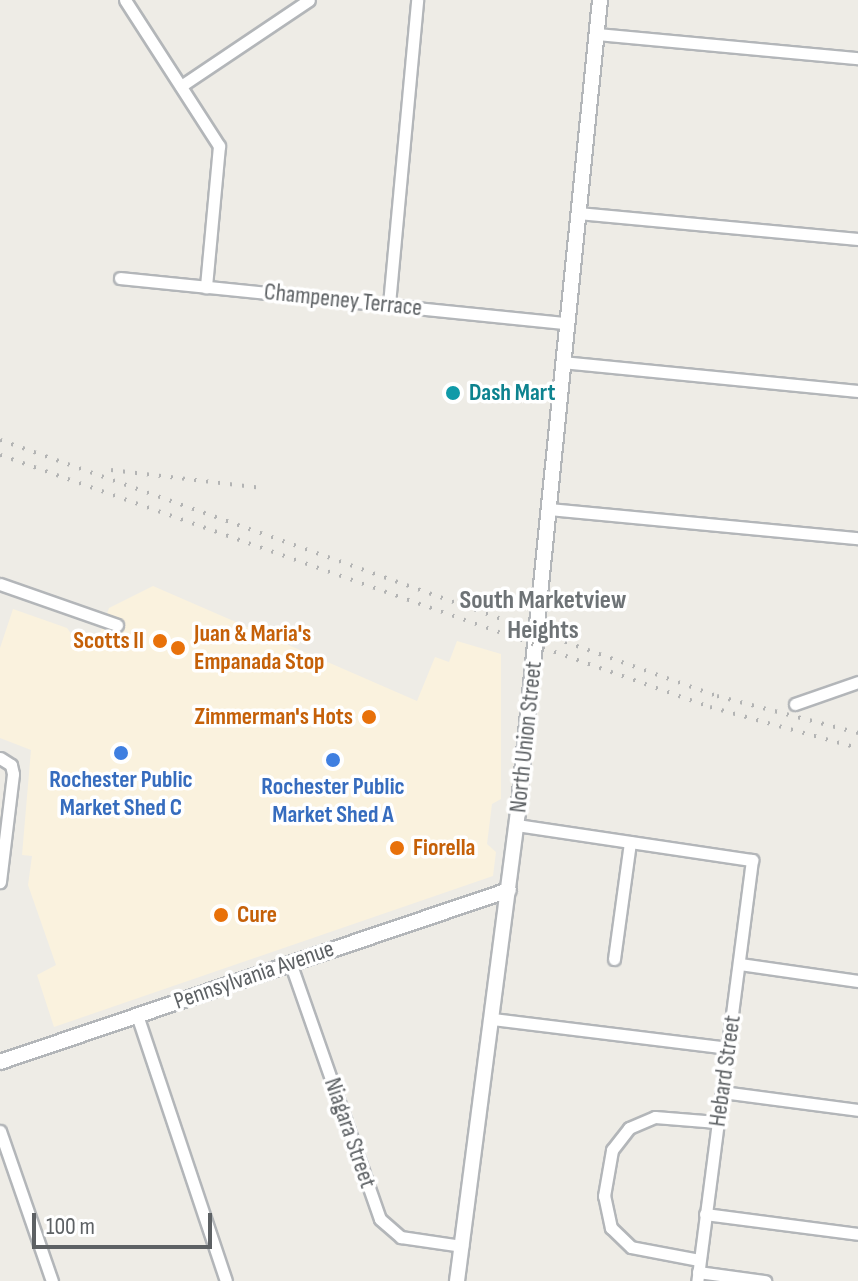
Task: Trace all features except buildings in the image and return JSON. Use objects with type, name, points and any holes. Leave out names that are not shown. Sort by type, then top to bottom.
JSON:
[{"type":"street","points":[[125,0],[212,132],[220,154],[206,287]]},
{"type":"street","points":[[181,86],[309,0]]},
{"type":"street","points":[[389,304],[417,0]]},
{"type":"street","name":"North Union Street","points":[[457,1281],[517,825],[600,0]]},
{"type":"street","points":[[597,34],[858,58]]},
{"type":"street","points":[[578,213],[858,239]]},
{"type":"street","name":"Champeney Terrace","points":[[120,278],[566,323]]},
{"type":"street","points":[[562,362],[858,391]]},
{"type":"street","points":[[549,509],[858,538]]},
{"type":"street","points":[[0,584],[117,625]]},
{"type":"street","points":[[795,704],[858,682]]},
{"type":"street","points":[[0,758],[11,765],[13,774],[0,882]]},
{"type":"street","points":[[517,825],[630,842],[614,959]]},
{"type":"street","name":"Hebard Street","points":[[630,842],[752,860],[698,1271]]},
{"type":"street","name":"Pennsylvania Avenue","points":[[0,1062],[509,890]]},
{"type":"street","name":"Niagara Street","points":[[290,962],[380,1219],[401,1237],[462,1246]]},
{"type":"street","points":[[740,964],[858,981]]},
{"type":"street","points":[[137,1015],[226,1281]]},
{"type":"street","points":[[492,1019],[729,1048]]},
{"type":"street","points":[[722,1092],[858,1110]]},
{"type":"street","points":[[717,1122],[655,1117],[629,1128],[612,1150],[604,1196],[611,1228],[631,1247],[698,1271],[765,1281]]},
{"type":"street","points":[[0,1131],[52,1281]]},
{"type":"street","points":[[705,1214],[858,1234]]},
{"type":"shaded area","points":[[153,586],[417,701],[435,657],[449,662],[457,641],[501,654],[501,799],[492,804],[487,844],[496,852],[493,876],[54,1027],[37,975],[56,965],[28,885],[32,856],[22,855],[31,750],[0,738],[0,648],[13,609],[67,628],[80,646],[100,633],[109,608]]},
{"type":"railway","points":[[0,440],[717,696],[858,733]]},
{"type":"railway","points":[[0,455],[710,707],[858,748]]},
{"type":"railway","points":[[111,470],[263,488]]},
{"type":"place","name":"Dash Mart","points":[[453,393]]},
{"type":"place","name":"Scotts II","points":[[160,641]]},
{"type":"place","name":"Juan & Maria's Empanada Stop","points":[[178,648]]},
{"type":"place","name":"Zimmerman's Hots","points":[[369,717]]},
{"type":"place","name":"Rochester Public Market Shed C","points":[[121,753]]},
{"type":"place","name":"Rochester Public Market Shed A","points":[[333,760]]},
{"type":"place","name":"Fiorella","points":[[397,848]]},
{"type":"place","name":"Cure","points":[[221,915]]},
{"type":"district","name":"South Marketview Heights","points":[[543,616]]}]
